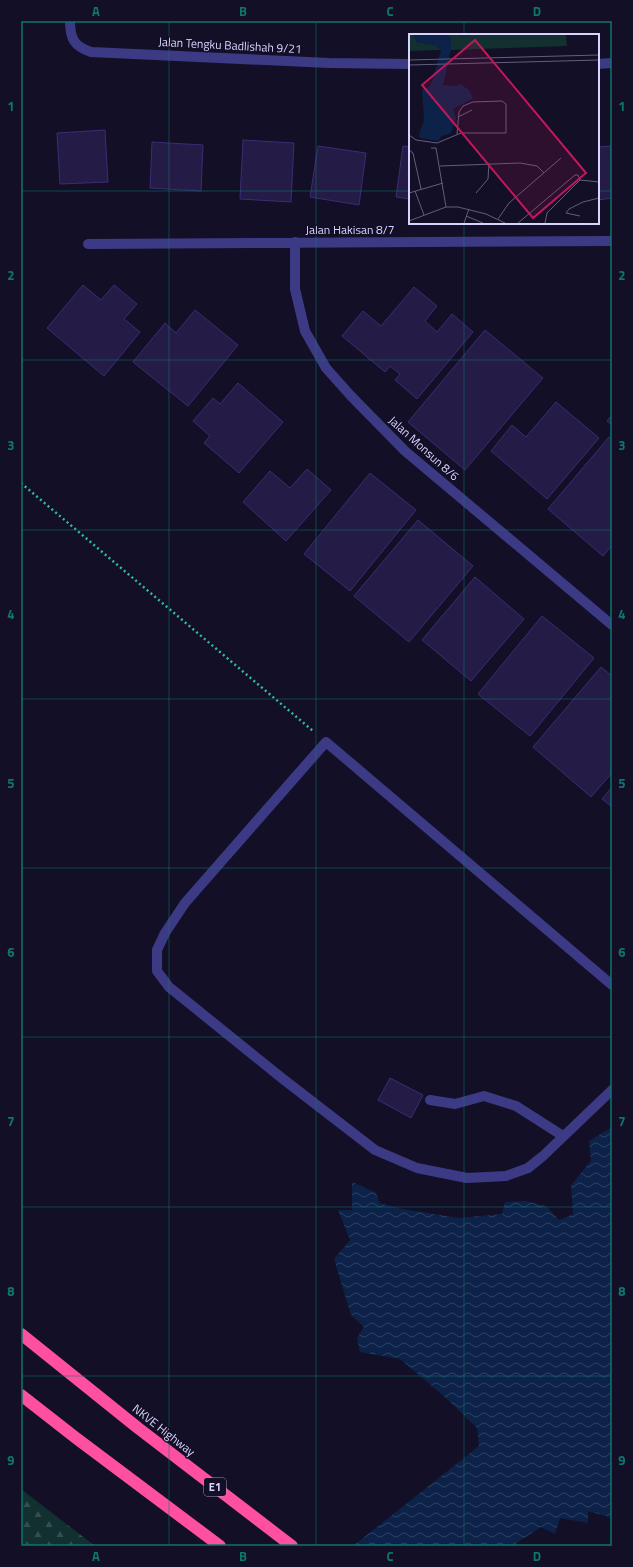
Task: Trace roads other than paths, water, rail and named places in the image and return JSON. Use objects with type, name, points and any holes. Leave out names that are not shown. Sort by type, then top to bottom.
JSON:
[{"type":"highway","name":"NKVE Highway","points":[[21,1334],[138,1428],[292,1546]]},
{"type":"highway","points":[[21,1395],[220,1546]]},
{"type":"street","name":"Jalan Tengku Badlishah 9/21","points":[[70,21],[70,32],[76,44],[82,49],[91,52],[329,63],[409,64]]},
{"type":"street","points":[[599,64],[612,63]]},
{"type":"street","name":"Jalan Hakisan 8/7","points":[[88,244],[612,241]]},
{"type":"street","name":"Jalan Monsun 8/6","points":[[295,242],[295,289],[305,332],[326,368],[405,451],[612,625]]},
{"type":"street","points":[[612,985],[326,742],[185,902],[165,933],[157,950],[157,971],[175,992],[283,1079],[375,1150],[416,1168],[467,1178],[506,1176],[528,1168],[612,1090]]},
{"type":"street","points":[[430,1100],[455,1104],[484,1096],[516,1106],[563,1136]]},
{"type":"water","points":[[612,1127],[612,1518],[588,1511],[588,1523],[560,1518],[555,1534],[541,1527],[512,1546],[353,1546],[479,1446],[477,1428],[446,1398],[400,1359],[360,1352],[357,1338],[364,1327],[351,1315],[334,1259],[350,1240],[338,1210],[352,1210],[352,1182],[376,1193],[380,1203],[397,1208],[459,1218],[502,1214],[505,1202],[525,1201],[546,1206],[559,1220],[573,1214],[571,1185],[591,1161],[589,1141]]}]
